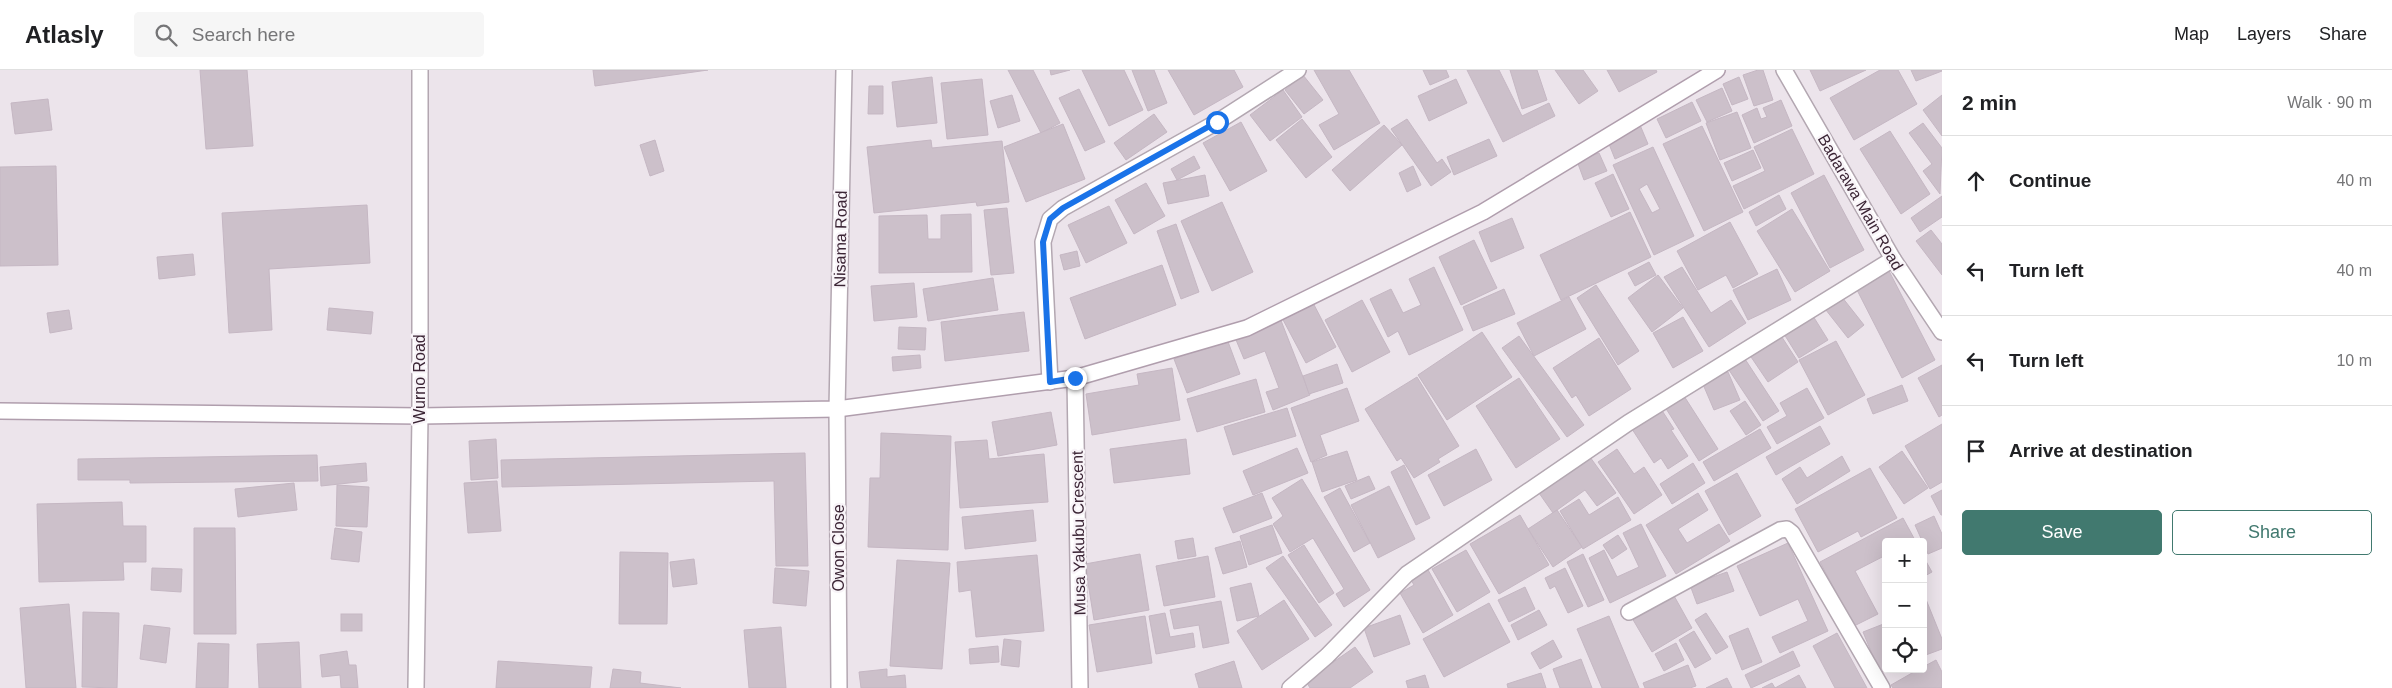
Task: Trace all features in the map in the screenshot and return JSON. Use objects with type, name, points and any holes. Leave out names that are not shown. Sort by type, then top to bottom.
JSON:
[{"type":"street","name":"Wurno Road","points":[[416,688],[420,416],[420,70]]},
{"type":"street","name":"Nisama Road","points":[[836,409],[844,70]]},
{"type":"street","points":[[1050,382],[1043,242],[1050,219],[1063,208],[1217,122],[1298,70]]},
{"type":"street","points":[[0,411],[420,416],[836,409],[1075,378],[1247,328],[1483,212],[1717,70]]},
{"type":"street","name":"Badarawa Main Road","points":[[1784,70],[1893,259],[1942,332]]},
{"type":"street","points":[[1290,688],[1327,656],[1407,574],[1628,423],[1893,259]]},
{"type":"street","name":"Musa Yakubu Crescent","points":[[1075,378],[1080,688]]},
{"type":"street","name":"Owon Close","points":[[836,409],[839,688]]},
{"type":"street","points":[[1629,612],[1780,530],[1787,529],[1792,533],[1882,688]]},
{"type":"building","points":[[200,70],[247,70],[253,146],[206,149]]},
{"type":"building","points":[[593,70],[708,70],[595,86]]},
{"type":"building","points":[[1008,70],[1033,70],[1060,123],[1041,133]]},
{"type":"building","points":[[1050,70],[1070,70],[1051,75]]},
{"type":"building","points":[[1082,70],[1124,70],[1143,110],[1109,126]]},
{"type":"building","points":[[1132,70],[1154,70],[1167,103],[1148,111]]},
{"type":"building","points":[[1168,70],[1234,70],[1243,87],[1194,115]]},
{"type":"building","points":[[1314,70],[1349,70],[1380,123],[1334,150],[1319,125],[1339,114]]},
{"type":"building","points":[[1423,70],[1446,70],[1449,77],[1430,85]]},
{"type":"building","points":[[1467,70],[1499,70],[1522,116],[1549,103],[1555,116],[1503,142]]},
{"type":"building","points":[[1510,70],[1537,70],[1547,100],[1522,109]]},
{"type":"building","points":[[1555,70],[1583,70],[1598,91],[1579,104]]},
{"type":"building","points":[[1607,70],[1656,70],[1657,72],[1619,92]]},
{"type":"building","points":[[1763,70],[1773,100],[1754,106],[1743,75]]},
{"type":"building","points":[[1810,70],[1866,70],[1820,91]]},
{"type":"building","points":[[1880,70],[1898,70],[1917,104],[1854,140],[1830,98]]},
{"type":"building","points":[[1911,70],[1942,70],[1942,71],[1916,81]]},
{"type":"building","points":[[1303,75],[1323,100],[1304,114],[1285,90]]},
{"type":"building","points":[[932,77],[937,123],[897,127],[892,82]]},
{"type":"building","points":[[1739,77],[1748,99],[1732,105],[1723,84]]},
{"type":"building","points":[[982,79],[988,135],[947,139],[941,83]]},
{"type":"building","points":[[1456,79],[1467,103],[1429,121],[1418,96]]},
{"type":"building","points":[[869,86],[883,86],[883,114],[868,114]]},
{"type":"building","points":[[1722,88],[1732,111],[1707,122],[1696,100]]},
{"type":"building","points":[[1079,89],[1105,142],[1085,151],[1059,98]]},
{"type":"building","points":[[1283,90],[1302,117],[1270,141],[1250,115]]},
{"type":"building","points":[[1012,95],[1020,121],[998,128],[990,101]]},
{"type":"building","points":[[1942,95],[1942,136],[1923,110]]},
{"type":"building","points":[[48,99],[52,130],[15,134],[11,103]]},
{"type":"building","points":[[1781,100],[1792,126],[1754,143],[1742,115],[1757,108],[1761,119],[1767,117],[1763,108]]},
{"type":"building","points":[[1692,102],[1701,121],[1666,138],[1657,119]]},
{"type":"building","points":[[1737,112],[1751,148],[1720,160],[1706,123]]},
{"type":"building","points":[[1154,114],[1167,132],[1126,160],[1114,143]]},
{"type":"building","points":[[1302,119],[1332,157],[1306,178],[1276,140]]},
{"type":"building","points":[[1407,119],[1437,163],[1442,159],[1451,172],[1431,186],[1391,129]]},
{"type":"building","points":[[1241,122],[1267,171],[1230,191],[1203,143]]},
{"type":"building","points":[[1923,123],[1942,148],[1940,194],[1923,171],[1932,164],[1909,133]]},
{"type":"building","points":[[1063,124],[1085,179],[1026,202],[1004,147]]},
{"type":"building","points":[[1384,125],[1402,145],[1350,191],[1332,170]]},
{"type":"building","points":[[1640,125],[1648,144],[1615,159],[1607,139]]},
{"type":"building","points":[[1702,126],[1743,212],[1704,231],[1663,144]]},
{"type":"building","points":[[1792,129],[1814,174],[1744,209],[1733,186],[1765,171],[1754,147]]},
{"type":"building","points":[[1890,131],[1930,194],[1901,214],[1860,149]]},
{"type":"building","points":[[1489,139],[1497,156],[1454,175],[1447,157]]},
{"type":"building","points":[[655,140],[664,171],[650,176],[640,145]]},
{"type":"building","points":[[931,140],[932,148],[1002,141],[1009,202],[977,206],[976,202],[874,213],[867,147]]},
{"type":"building","points":[[1653,147],[1694,236],[1654,255],[1613,165]],"holes":[[[1647,184],[1660,209],[1652,213],[1639,189]]]},
{"type":"building","points":[[1753,150],[1761,168],[1732,181],[1724,163]]},
{"type":"building","points":[[1599,153],[1607,171],[1584,180],[1577,161]]},
{"type":"building","points":[[1194,156],[1200,168],[1177,180],[1171,169]]},
{"type":"building","points":[[56,166],[58,265],[0,266],[0,167]]},
{"type":"building","points":[[1413,166],[1421,185],[1407,192],[1399,173]]},
{"type":"building","points":[[1613,174],[1629,209],[1611,217],[1595,183]]},
{"type":"building","points":[[1205,175],[1209,196],[1168,204],[1163,183]]},
{"type":"building","points":[[1824,175],[1864,250],[1830,268],[1791,193]]},
{"type":"building","points":[[1146,183],[1165,216],[1134,234],[1115,200]]},
{"type":"building","points":[[1779,195],[1786,209],[1756,226],[1749,212]]},
{"type":"building","points":[[1942,196],[1942,217],[1920,232],[1911,218]]},
{"type":"building","points":[[1222,202],[1253,272],[1212,291],[1181,221]]},
{"type":"building","points":[[367,205],[370,263],[269,269],[272,330],[229,333],[222,213]]},
{"type":"building","points":[[1109,206],[1127,243],[1086,263],[1068,225]]},
{"type":"building","points":[[1007,208],[1014,273],[991,275],[984,210]]},
{"type":"building","points":[[1792,209],[1830,271],[1795,292],[1757,231]]},
{"type":"building","points":[[1630,212],[1651,257],[1561,300],[1540,255]]},
{"type":"building","points":[[971,214],[972,272],[879,273],[879,216],[927,215],[928,239],[941,239],[941,215]]},
{"type":"building","points":[[1512,218],[1524,248],[1491,262],[1479,232]]},
{"type":"building","points":[[1730,222],[1758,274],[1733,288],[1726,275],[1698,290],[1677,251]]},
{"type":"building","points":[[1176,224],[1199,292],[1181,299],[1157,231]]},
{"type":"building","points":[[1931,230],[1942,244],[1942,275],[1916,241]]},
{"type":"building","points":[[1474,240],[1497,288],[1461,305],[1439,257]]},
{"type":"building","points":[[1077,251],[1080,266],[1064,270],[1060,255]]},
{"type":"building","points":[[193,254],[195,275],[159,279],[157,257]]},
{"type":"building","points":[[1649,262],[1656,275],[1635,286],[1628,273]]},
{"type":"building","points":[[1162,265],[1176,305],[1085,339],[1070,298]]},
{"type":"building","points":[[1434,267],[1463,330],[1409,355],[1398,331],[1388,337],[1370,299],[1391,289],[1403,313],[1421,305],[1409,279]]},
{"type":"building","points":[[1682,267],[1711,313],[1731,300],[1746,323],[1709,347],[1664,277]]},
{"type":"building","points":[[1777,269],[1791,300],[1748,320],[1733,290]]},
{"type":"building","points":[[1889,271],[1935,360],[1902,378],[1856,288]]},
{"type":"building","points":[[1658,275],[1683,308],[1652,332],[1628,298]]},
{"type":"building","points":[[993,278],[998,310],[928,321],[923,289]]},
{"type":"building","points":[[914,283],[917,317],[874,321],[871,286]]},
{"type":"building","points":[[1596,285],[1639,351],[1618,365],[1577,298]]},
{"type":"building","points":[[1504,289],[1515,314],[1473,331],[1463,307]]},
{"type":"building","points":[[1838,292],[1864,325],[1848,338],[1822,305]]},
{"type":"building","points":[[1569,297],[1586,329],[1534,356],[1517,323]]},
{"type":"building","points":[[1311,299],[1336,347],[1306,363],[1281,316]]},
{"type":"building","points":[[1362,300],[1390,352],[1352,372],[1325,320]]},
{"type":"building","points":[[329,308],[373,312],[371,334],[327,330]]},
{"type":"building","points":[[69,310],[72,329],[50,333],[47,313]]},
{"type":"building","points":[[1024,312],[1029,351],[945,361],[941,322]]},
{"type":"building","points":[[1813,316],[1828,340],[1799,358],[1784,334]]},
{"type":"building","points":[[1683,317],[1703,351],[1673,368],[1653,333]]},
{"type":"building","points":[[1280,318],[1310,395],[1273,410],[1266,392],[1279,388],[1265,351],[1244,359],[1234,335]]},
{"type":"building","points":[[899,327],[926,328],[925,350],[898,349]]},
{"type":"building","points":[[1778,331],[1798,362],[1768,382],[1747,351]]},
{"type":"building","points":[[1482,332],[1512,377],[1447,420],[1418,375]]},
{"type":"building","points":[[1519,336],[1584,425],[1567,437],[1502,348]]},
{"type":"building","points":[[1599,338],[1631,389],[1589,416],[1576,395],[1572,398],[1553,368]]},
{"type":"building","points":[[1227,339],[1240,374],[1187,393],[1174,359]]},
{"type":"building","points":[[1836,341],[1865,395],[1828,415],[1799,360]]},
{"type":"building","points":[[920,355],[921,368],[893,371],[892,357]]},
{"type":"building","points":[[1743,356],[1779,411],[1763,421],[1727,367]]},
{"type":"building","points":[[1337,364],[1343,383],[1309,394],[1303,376]]},
{"type":"building","points":[[1942,365],[1942,415],[1939,417],[1918,378]]},
{"type":"building","points":[[1172,368],[1180,420],[1092,435],[1086,394],[1139,385],[1137,374]]},
{"type":"building","points":[[1728,372],[1740,400],[1714,410],[1702,382]]},
{"type":"building","points":[[1417,377],[1459,446],[1438,459],[1440,462],[1414,478],[1401,458],[1397,461],[1365,409]]},
{"type":"building","points":[[1519,378],[1560,439],[1516,468],[1476,406]]},
{"type":"building","points":[[1256,379],[1265,412],[1197,432],[1187,399]]},
{"type":"building","points":[[1902,385],[1908,401],[1873,414],[1867,399]]},
{"type":"building","points":[[1347,388],[1359,421],[1320,435],[1327,455],[1311,462],[1291,408]]},
{"type":"building","points":[[1807,388],[1824,418],[1777,444],[1767,427],[1787,416],[1780,403]]},
{"type":"building","points":[[1684,396],[1718,449],[1699,461],[1665,407]]},
{"type":"building","points":[[1745,401],[1761,425],[1746,435],[1730,411]]},
{"type":"building","points":[[1287,408],[1296,436],[1233,455],[1224,427]]},
{"type":"building","points":[[1661,409],[1674,429],[1671,430],[1688,456],[1668,469],[1661,458],[1654,463],[1632,429]]},
{"type":"building","points":[[1051,412],[1057,445],[998,456],[992,422]]},
{"type":"building","points":[[1942,424],[1942,482],[1930,489],[1905,446]]},
{"type":"building","points":[[1820,426],[1830,444],[1776,475],[1766,457]]},
{"type":"building","points":[[1760,429],[1771,448],[1714,481],[1703,462]]},
{"type":"building","points":[[881,433],[951,436],[948,550],[868,547],[870,478],[880,478]]},
{"type":"building","points":[[496,439],[498,478],[471,480],[469,441]]},
{"type":"building","points":[[1186,439],[1190,474],[1114,483],[1110,449]]},
{"type":"building","points":[[987,440],[989,459],[1044,454],[1048,502],[960,508],[955,442]]},
{"type":"building","points":[[1297,448],[1308,473],[1253,495],[1243,471]]},
{"type":"building","points":[[1476,449],[1492,480],[1444,506],[1428,475]]},
{"type":"building","points":[[1617,449],[1634,474],[1644,467],[1662,495],[1634,514],[1598,462]]},
{"type":"building","points":[[1347,451],[1357,480],[1322,492],[1312,462]]},
{"type":"building","points":[[1902,451],[1928,488],[1904,504],[1879,467]]},
{"type":"building","points":[[805,453],[808,566],[776,566],[774,481],[502,487],[501,460]]},
{"type":"building","points":[[317,455],[318,481],[130,483],[130,480],[78,480],[78,459]]},
{"type":"building","points":[[1842,456],[1850,471],[1797,504],[1782,479],[1800,467],[1807,478]]},
{"type":"building","points":[[1590,457],[1616,493],[1597,506],[1585,490],[1553,513],[1539,493]]},
{"type":"building","points":[[366,463],[367,481],[321,486],[320,467]]},
{"type":"building","points":[[1693,463],[1705,483],[1672,504],[1660,484]]},
{"type":"building","points":[[1404,465],[1430,518],[1416,525],[1391,472]]},
{"type":"building","points":[[1870,468],[1897,518],[1861,537],[1858,531],[1818,552],[1795,509]]},
{"type":"building","points":[[1737,473],[1761,516],[1729,535],[1705,491]]},
{"type":"building","points":[[1369,476],[1375,489],[1351,499],[1345,486]]},
{"type":"building","points":[[1302,479],[1370,590],[1344,607],[1336,594],[1344,589],[1313,538],[1290,552],[1273,524],[1283,516],[1272,498]]},
{"type":"building","points":[[497,481],[501,531],[468,533],[464,483]]},
{"type":"building","points":[[294,483],[297,510],[238,517],[235,489]]},
{"type":"building","points":[[337,485],[369,487],[367,527],[336,526]]},
{"type":"building","points":[[1389,486],[1415,539],[1378,558],[1351,505]]},
{"type":"building","points":[[1340,488],[1370,543],[1354,552],[1324,497]]},
{"type":"building","points":[[1942,490],[1942,515],[1941,515],[1931,496]]},
{"type":"building","points":[[1262,493],[1272,518],[1233,533],[1223,508]]},
{"type":"building","points":[[1698,493],[1708,510],[1678,529],[1687,543],[1719,524],[1730,541],[1676,574],[1646,525]]},
{"type":"building","points":[[1618,497],[1631,520],[1583,549],[1560,511],[1579,499],[1589,515]]},
{"type":"building","points":[[122,502],[123,526],[146,526],[146,562],[123,562],[124,580],[39,582],[37,504]]},
{"type":"building","points":[[1033,510],[1036,541],[965,549],[962,517]]},
{"type":"building","points":[[1557,510],[1582,547],[1553,567],[1528,529]]},
{"type":"building","points":[[1520,515],[1549,565],[1499,594],[1470,544]]},
{"type":"building","points":[[1934,516],[1942,534],[1942,548],[1928,554],[1927,538],[1921,538],[1915,525]]},
{"type":"building","points":[[1903,518],[1914,538],[1882,538],[1882,557],[1855,571],[1878,614],[1854,626],[1820,562]]},
{"type":"building","points":[[1641,524],[1666,576],[1610,603],[1589,558],[1604,550],[1617,577],[1639,567],[1623,533]]},
{"type":"building","points":[[1272,525],[1282,553],[1249,565],[1240,536]]},
{"type":"building","points":[[194,528],[235,528],[236,634],[194,634]]},
{"type":"building","points":[[335,528],[362,532],[359,562],[331,559]]},
{"type":"building","points":[[1618,535],[1627,549],[1612,559],[1603,545]]},
{"type":"building","points":[[1193,538],[1196,556],[1178,559],[1175,541]]},
{"type":"building","points":[[1240,541],[1247,567],[1223,574],[1215,548]]},
{"type":"building","points":[[1788,543],[1828,631],[1780,653],[1772,637],[1808,621],[1798,599],[1760,616],[1737,566]]},
{"type":"building","points":[[1304,545],[1334,593],[1319,603],[1288,555]]},
{"type":"building","points":[[1466,550],[1490,592],[1457,612],[1432,569]]},
{"type":"building","points":[[620,552],[668,553],[667,624],[619,624]]},
{"type":"building","points":[[1140,554],[1149,610],[1094,620],[1085,564]]},
{"type":"building","points":[[1583,554],[1604,600],[1588,607],[1567,562]]},
{"type":"building","points":[[1037,555],[1044,631],[976,637],[971,590],[959,592],[957,562]]},
{"type":"building","points":[[1208,556],[1215,597],[1164,606],[1156,566]]},
{"type":"building","points":[[1283,556],[1332,625],[1315,637],[1266,568]]},
{"type":"building","points":[[694,559],[697,584],[673,587],[670,562]]},
{"type":"building","points":[[897,560],[950,563],[942,669],[890,666]]},
{"type":"building","points":[[1927,563],[1932,572],[1927,575]]},
{"type":"building","points":[[152,568],[182,569],[181,592],[151,590]]},
{"type":"building","points":[[775,568],[809,571],[806,606],[773,603]]},
{"type":"building","points":[[1427,568],[1453,615],[1423,633],[1400,593],[1414,585],[1410,578]]},
{"type":"building","points":[[1565,568],[1583,606],[1568,613],[1555,586],[1550,589],[1545,578]]},
{"type":"building","points":[[1727,572],[1734,591],[1697,604],[1690,585]]},
{"type":"building","points":[[1251,583],[1259,616],[1237,621],[1230,588]]},
{"type":"building","points":[[1525,587],[1535,609],[1509,622],[1498,600]]},
{"type":"building","points":[[1673,594],[1692,628],[1652,652],[1632,618]]},
{"type":"building","points":[[1284,600],[1309,639],[1262,670],[1237,631]]},
{"type":"building","points":[[1221,601],[1229,643],[1203,648],[1199,625],[1174,629],[1170,610]]},
{"type":"building","points":[[1927,602],[1942,639],[1942,649],[1927,655]]},
{"type":"building","points":[[1489,603],[1510,642],[1444,677],[1423,639]]},
{"type":"building","points":[[69,604],[76,688],[26,688],[20,608]]},
{"type":"building","points":[[1539,610],[1547,625],[1518,640],[1511,625]]},
{"type":"building","points":[[83,612],[119,613],[117,688],[82,687]]},
{"type":"building","points":[[1165,613],[1170,637],[1193,633],[1195,647],[1156,654],[1149,616]]},
{"type":"building","points":[[1706,613],[1728,647],[1716,654],[1695,620]]},
{"type":"building","points":[[341,614],[362,614],[362,631],[341,631]]},
{"type":"building","points":[[1400,615],[1410,644],[1374,657],[1364,628]]},
{"type":"building","points":[[1145,616],[1152,663],[1097,672],[1089,625]]},
{"type":"building","points":[[1609,616],[1639,688],[1602,688],[1577,629]]},
{"type":"building","points":[[144,625],[170,628],[166,663],[140,659]]},
{"type":"building","points":[[1882,625],[1882,672],[1880,673],[1863,632]]},
{"type":"building","points":[[781,627],[786,688],[749,688],[744,630]]},
{"type":"building","points":[[1748,628],[1762,662],[1742,670],[1729,636]]},
{"type":"building","points":[[1694,631],[1711,659],[1695,668],[1679,640]]},
{"type":"building","points":[[1837,633],[1867,688],[1835,688],[1813,646]]},
{"type":"building","points":[[1004,639],[1021,641],[1019,667],[1001,665]]},
{"type":"building","points":[[1553,640],[1562,657],[1540,669],[1531,653]]},
{"type":"building","points":[[299,642],[301,688],[259,688],[257,644]]},
{"type":"building","points":[[198,643],[229,644],[228,688],[196,688]]},
{"type":"building","points":[[1676,643],[1684,660],[1664,671],[1655,654]]},
{"type":"building","points":[[998,646],[999,662],[970,664],[969,649]]},
{"type":"building","points":[[1355,647],[1373,672],[1350,688],[1310,688],[1306,681]]},
{"type":"building","points":[[347,651],[349,665],[356,665],[358,688],[341,688],[340,675],[322,677],[320,655]]},
{"type":"building","points":[[1793,651],[1800,666],[1751,688],[1745,675]]},
{"type":"building","points":[[1581,659],[1592,688],[1560,688],[1553,669]]},
{"type":"building","points":[[1936,660],[1942,672],[1942,688],[1893,688],[1891,685],[1912,673],[1927,673],[1927,665]]},
{"type":"building","points":[[498,661],[592,667],[590,688],[496,688]]},
{"type":"building","points":[[1234,661],[1242,688],[1199,688],[1195,674]]},
{"type":"building","points":[[1688,665],[1696,686],[1690,688],[1645,688],[1643,683]]},
{"type":"building","points":[[613,669],[641,672],[640,683],[681,688],[610,688]]},
{"type":"building","points":[[887,669],[887,677],[905,675],[906,688],[861,688],[859,672]]},
{"type":"building","points":[[1541,673],[1546,688],[1508,688],[1507,684]]},
{"type":"building","points":[[1425,675],[1429,688],[1408,688],[1406,681]]},
{"type":"building","points":[[1799,675],[1806,688],[1775,688]]},
{"type":"building","points":[[1727,678],[1732,688],[1706,688]]},
{"type":"building","points":[[1772,683],[1775,688],[1762,688]]},
{"type":"route","points":[[1075,378],[1050,382],[1043,242],[1050,219],[1063,208],[1217,122]]}]
